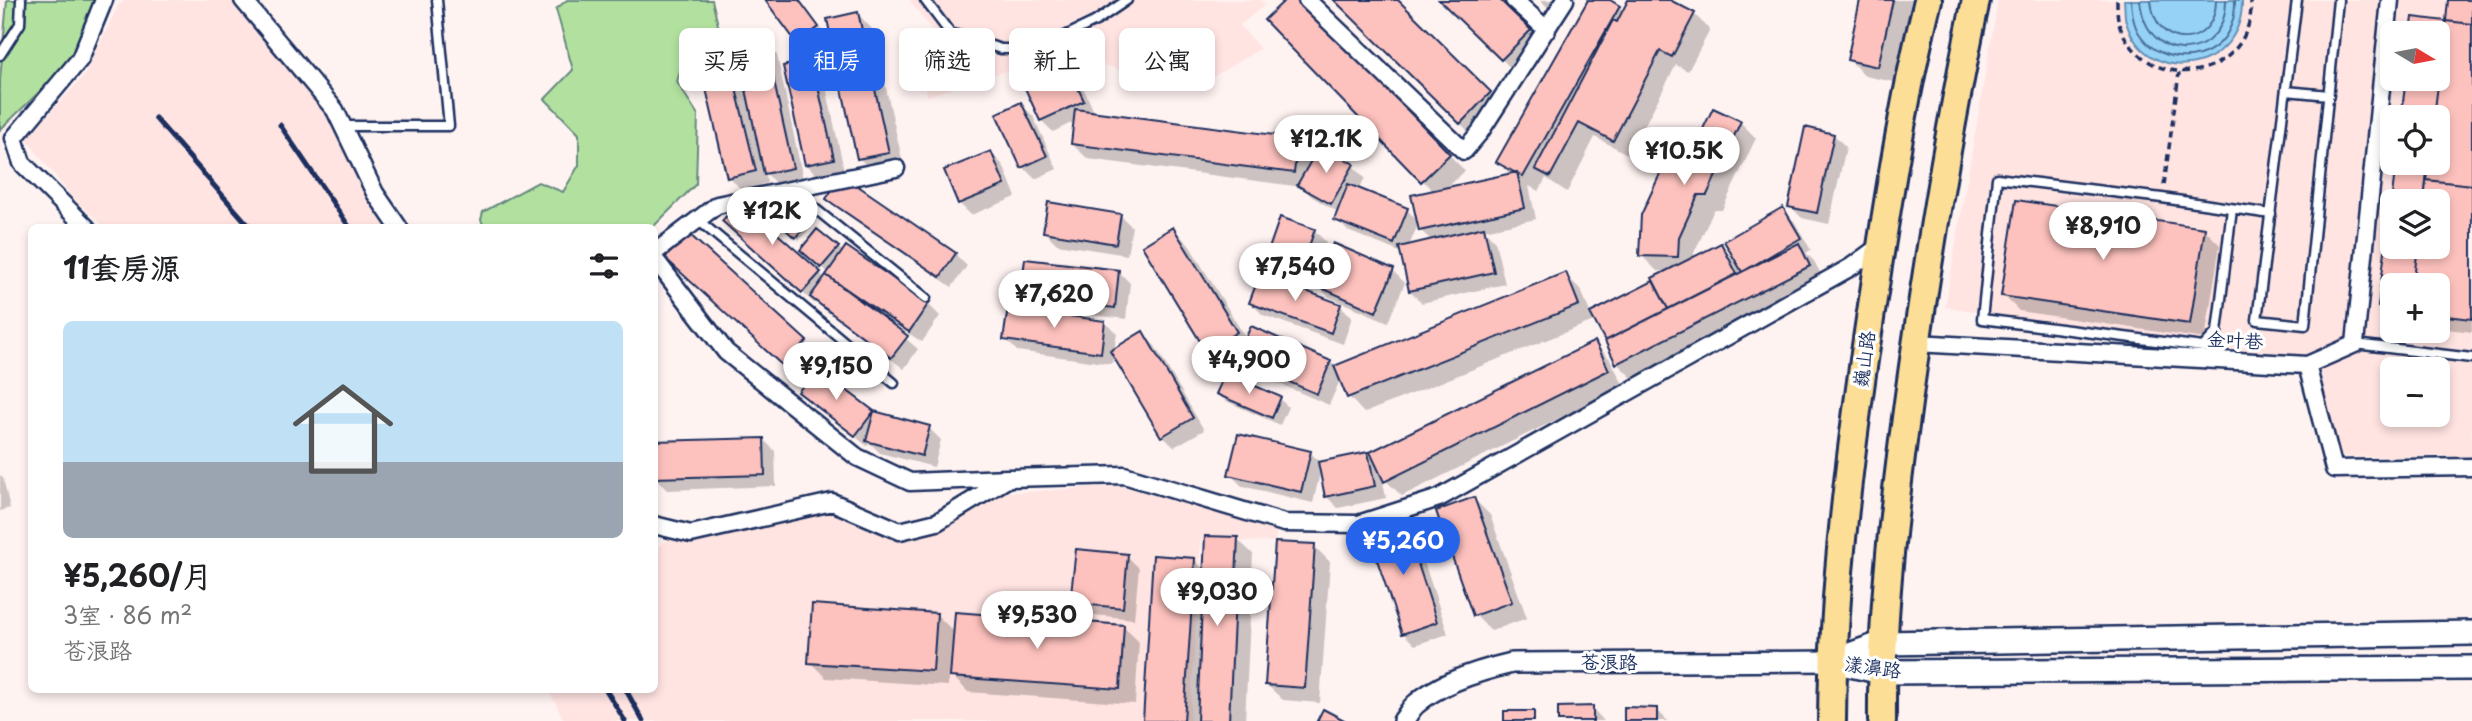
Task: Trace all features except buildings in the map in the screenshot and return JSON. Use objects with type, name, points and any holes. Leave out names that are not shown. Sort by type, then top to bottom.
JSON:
[{"type":"highway","name":"巍山路","points":[[1832,721],[1838,572],[1845,501],[1881,245],[1915,54],[1928,0]]},
{"type":"highway","points":[[1882,721],[1883,643],[1891,542],[1916,343],[1976,0]]},
{"type":"main road","name":"漾濞路","points":[[1833,661],[1883,643],[2472,633]]},
{"type":"main road","name":"漾濞路","points":[[1833,661],[1882,673],[2472,668]]},
{"type":"street","points":[[83,224],[22,163],[14,138],[80,59],[104,0]]},
{"type":"street","points":[[243,0],[335,110],[375,193],[396,224]]},
{"type":"street","points":[[1307,0],[1464,150],[1486,122],[1565,0]]},
{"type":"street","points":[[1514,0],[1547,30]]},
{"type":"street","points":[[2390,0],[2355,344],[2307,365],[2334,469],[2472,467]]},
{"type":"street","points":[[658,253],[717,205],[896,168]]},
{"type":"street","points":[[658,261],[726,352],[857,457],[910,482],[1124,475],[1284,523],[1358,524],[1439,498],[1852,267],[1881,245]]},
{"type":"street","name":"金叶巷","points":[[1916,343],[2307,365]]},
{"type":"street","points":[[658,527],[691,534],[832,502],[900,531],[937,522],[1009,478]]},
{"type":"street","name":"苍浪路","points":[[1403,721],[1416,704],[1456,680],[1480,670],[1512,663],[1833,661]]},
{"type":"lane","points":[[0,55],[20,24],[21,0]]},
{"type":"lane","points":[[343,126],[449,126],[437,0]]},
{"type":"lane","points":[[925,0],[950,33],[1001,49],[1038,49],[1096,21],[1127,0]]},
{"type":"lane","points":[[2297,0],[2258,320],[2305,325],[2338,0]]},
{"type":"lane","points":[[2286,91],[2329,95]]},
{"type":"lane","points":[[2232,209],[2217,332],[2203,347],[1982,320],[1997,178],[2271,214]]},
{"type":"lane","points":[[792,190],[926,298]]},
{"type":"lane","points":[[698,220],[894,383]]},
{"type":"lane","points":[[2355,344],[2472,358]]},
{"type":"path","points":[[2116,0],[2118,24],[2132,48],[2152,66],[2179,73],[2204,70],[2227,58],[2243,38],[2251,14],[2251,0]]},
{"type":"path","points":[[2162,198],[2179,73]]},
{"type":"shaded area","points":[[125,0],[232,0],[328,112],[389,224],[102,224],[72,197],[26,139],[84,76],[118,6]]},
{"type":"shaded area","points":[[909,0],[1261,0],[1265,5],[1240,25],[1260,49],[1215,76],[1215,28],[1119,28],[1119,70],[1105,65],[1105,28],[1009,28],[1009,70],[995,75],[995,28],[930,28]]},
{"type":"shaded area","points":[[1998,0],[2472,0],[2472,456],[2340,457],[2305,359],[1945,307]]},
{"type":"shaded area","points":[[926,91],[944,91],[928,96]]},
{"type":"shaded area","points":[[1121,486],[1277,528],[1275,542],[1201,540],[1190,721],[565,721],[550,693],[658,693],[658,547],[670,538],[829,510],[901,535],[997,493]]},
{"type":"green space","points":[[7,0],[99,0],[91,10],[70,62],[0,130],[0,80]]},
{"type":"green space","points":[[567,0],[712,0],[719,28],[679,28],[677,82],[679,91],[683,91],[698,115],[696,184],[656,224],[483,224],[483,212],[538,182],[563,192],[579,165],[579,134],[545,99],[573,70],[556,9]]},
{"type":"water","points":[[2124,0],[2242,0],[2238,24],[2228,43],[2212,57],[2193,64],[2172,64],[2153,57],[2137,44],[2126,22]]},
{"type":"railway","points":[[155,118],[248,224]]},
{"type":"railway","points":[[280,125],[347,224]]},
{"type":"railway","points":[[608,693],[625,721]]},
{"type":"railway","points":[[628,693],[643,721]]}]
